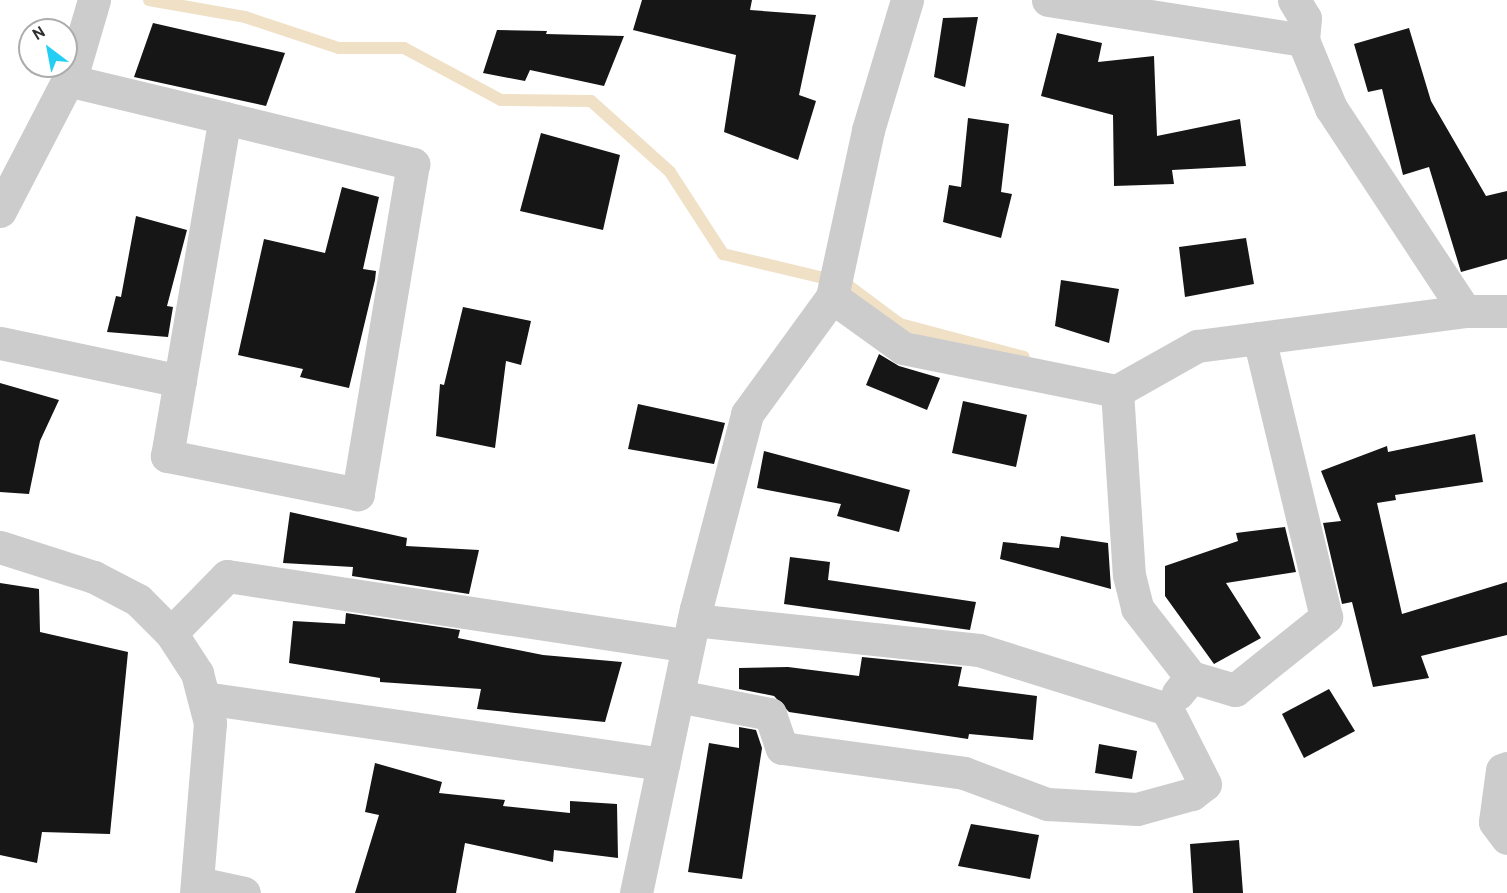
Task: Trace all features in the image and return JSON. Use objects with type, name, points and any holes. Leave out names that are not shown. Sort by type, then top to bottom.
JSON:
[{"type":"street","points":[[0,211],[67,80],[94,0]]},
{"type":"street","points":[[636,893],[691,633],[747,414],[832,295],[868,130],[907,0]]},
{"type":"street","points":[[1048,0],[1303,40]]},
{"type":"street","points":[[1294,0],[1305,18],[1303,40],[1330,108],[1464,309]]},
{"type":"street","points":[[67,80],[225,118],[413,164],[358,495],[167,456],[225,118]]},
{"type":"street","points":[[832,295],[903,348],[1117,391],[1197,346],[1464,309],[1507,310]]},
{"type":"street","points":[[1117,391],[1124,520],[1137,608],[1191,677],[1234,690],[1326,617],[1259,338]]},
{"type":"street","points":[[0,343],[180,381]]},
{"type":"street","points":[[0,547],[94,577],[138,600],[171,633],[197,673],[210,723],[198,888],[244,893]]},
{"type":"street","points":[[171,633],[227,576],[691,633],[979,650],[1167,709],[1205,784],[1192,794],[1137,810],[1047,804],[964,773],[782,748],[770,714],[678,696]]},
{"type":"street","points":[[1167,709],[1191,677]]},
{"type":"street","points":[[204,698],[663,764]]},
{"type":"street","points":[[1507,768],[1502,770],[1495,822],[1507,838]]},
{"type":"building","points":[[642,0],[752,0],[750,10],[816,15],[799,95],[816,101],[798,160],[724,132],[736,55],[633,30]]},
{"type":"building","points":[[978,17],[965,87],[934,77],[943,18]]},
{"type":"building","points":[[153,23],[285,53],[266,106],[134,77]]},
{"type":"building","points":[[1409,28],[1431,101],[1486,196],[1507,191],[1507,259],[1461,272],[1429,167],[1403,175],[1382,89],[1368,92],[1354,44]]},
{"type":"building","points":[[497,30],[624,36],[604,86],[530,70],[525,81],[483,73]]},
{"type":"building","points":[[1057,33],[1102,43],[1098,62],[1154,56],[1157,136],[1240,119],[1246,166],[1172,170],[1174,184],[1114,186],[1113,115],[1041,96]]},
{"type":"building","points":[[968,118],[1009,124],[1001,192],[1012,194],[1001,238],[943,222],[949,185],[961,187]]},
{"type":"building","points":[[541,133],[620,155],[603,230],[520,211]]},
{"type":"building","points":[[342,187],[379,197],[363,269],[376,271],[375,280],[349,388],[300,377],[303,369],[238,355],[264,239],[325,253]]},
{"type":"building","points":[[136,216],[187,230],[167,306],[173,307],[168,337],[107,332],[116,296],[121,297]]},
{"type":"building","points":[[1246,238],[1254,284],[1185,297],[1179,247]]},
{"type":"building","points":[[1061,280],[1119,289],[1109,343],[1055,326]]},
{"type":"building","points":[[463,307],[531,321],[521,365],[506,361],[495,448],[436,436],[440,384],[444,385]]},
{"type":"building","points":[[879,354],[899,366],[940,378],[927,410],[866,385]]},
{"type":"building","points":[[0,383],[59,400],[40,441],[29,494],[0,492]]},
{"type":"building","points":[[963,401],[1027,415],[1016,467],[952,453]]},
{"type":"building","points":[[638,404],[725,423],[714,464],[628,449]]},
{"type":"building","points":[[1475,434],[1483,482],[1395,495],[1396,500],[1377,503],[1402,614],[1507,582],[1507,635],[1421,656],[1429,678],[1373,687],[1352,602],[1342,604],[1323,523],[1341,521],[1321,471],[1387,446],[1388,452]]},
{"type":"building","points":[[764,451],[910,490],[899,532],[837,516],[841,504],[757,488]]},
{"type":"building","points":[[290,512],[407,538],[406,546],[479,550],[469,594],[352,576],[353,567],[283,563]]},
{"type":"building","points":[[1285,527],[1296,572],[1226,583],[1261,638],[1214,664],[1165,596],[1165,566],[1238,541],[1236,533]]},
{"type":"building","points":[[1061,536],[1108,543],[1111,589],[1000,559],[1003,542],[1059,548]]},
{"type":"building","points":[[790,557],[830,562],[828,580],[976,602],[970,630],[784,604]]},
{"type":"building","points":[[0,583],[39,589],[40,632],[128,652],[110,834],[42,832],[37,863],[0,855]]},
{"type":"building","points":[[346,613],[460,630],[458,638],[543,655],[622,662],[605,722],[477,709],[481,689],[380,682],[380,678],[289,663],[293,621],[345,624]]},
{"type":"building","points":[[862,657],[962,667],[958,686],[1037,696],[1033,740],[969,734],[968,739],[789,712],[774,696],[739,689],[739,668],[788,667],[859,676]]},
{"type":"building","points":[[1329,689],[1355,731],[1304,758],[1282,714]]},
{"type":"building","points":[[739,727],[756,730],[762,748],[742,879],[688,872],[709,743],[739,748]]},
{"type":"building","points":[[1099,744],[1137,751],[1132,779],[1095,773]]},
{"type":"building","points":[[375,763],[442,782],[439,793],[505,800],[503,806],[570,813],[570,801],[617,804],[618,858],[554,850],[553,862],[465,843],[456,893],[355,893],[379,815],[365,812]]},
{"type":"building","points":[[971,824],[1039,835],[1030,879],[958,866]]},
{"type":"building","points":[[1239,840],[1243,893],[1193,893],[1190,844]]},
{"type":"waterway","points":[[149,0],[245,17],[339,48],[404,48],[501,100],[591,101],[670,172],[723,254],[845,283],[900,324],[1024,357]]}]
